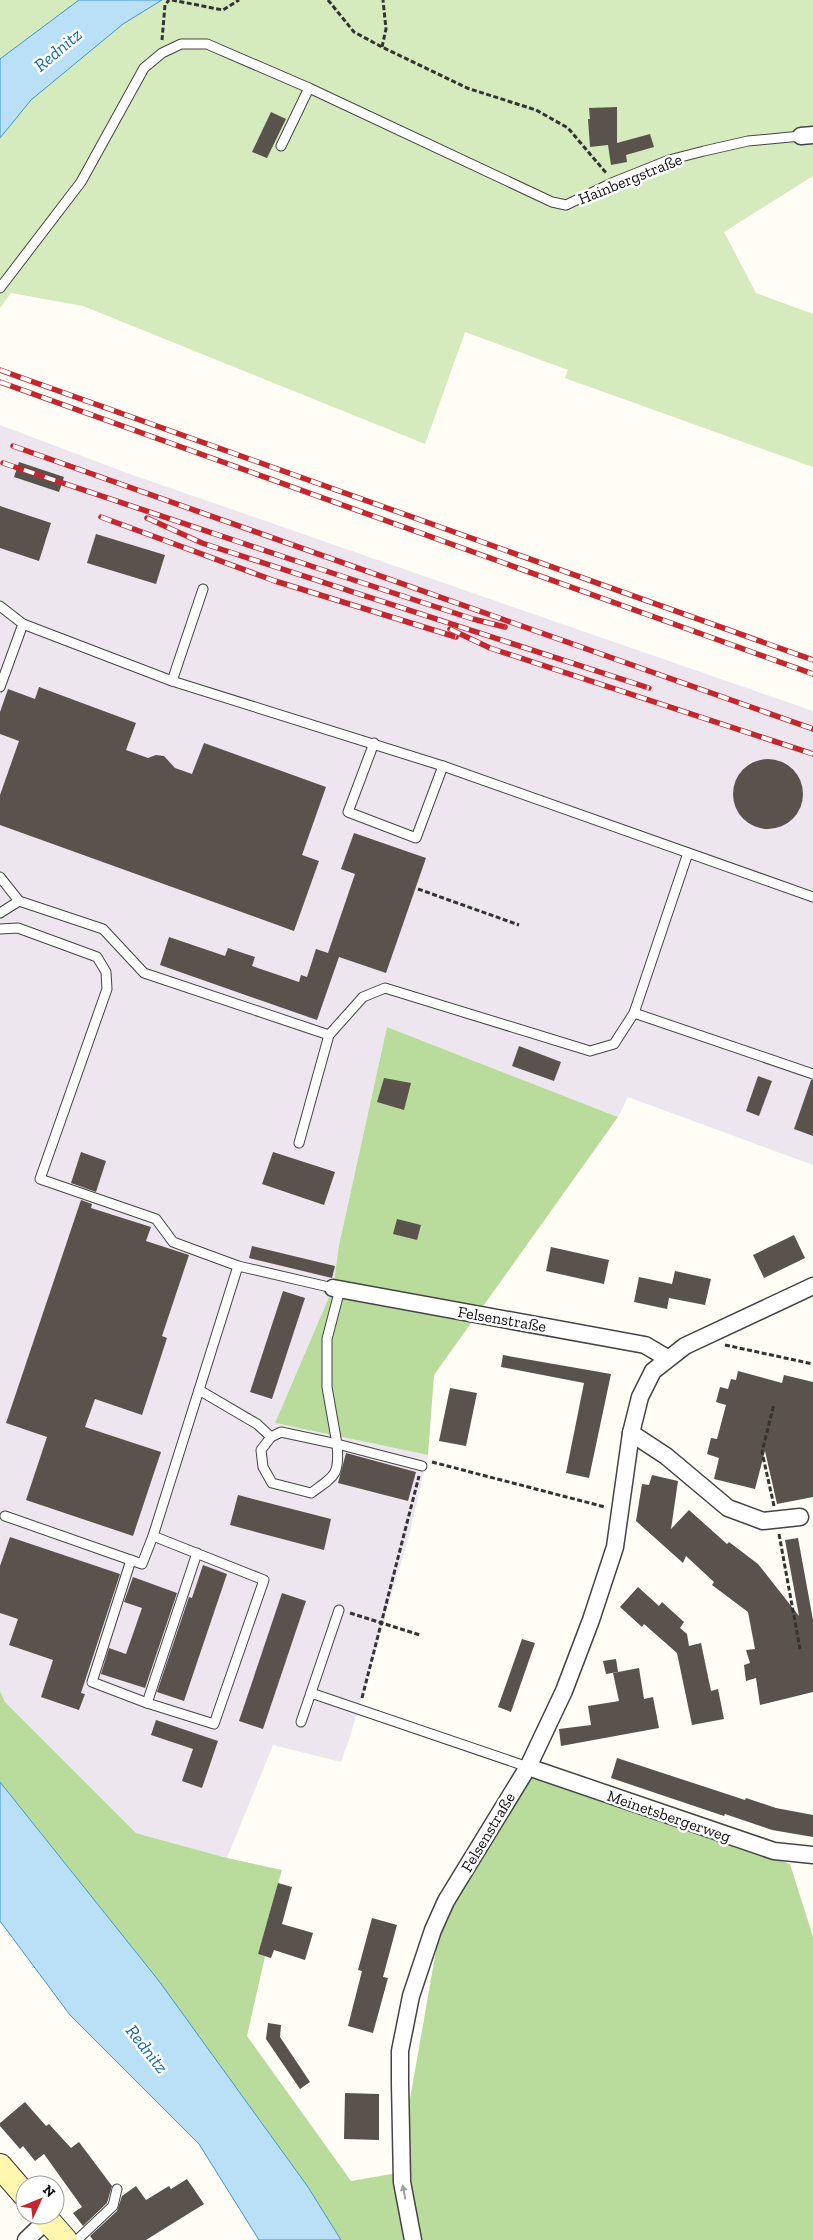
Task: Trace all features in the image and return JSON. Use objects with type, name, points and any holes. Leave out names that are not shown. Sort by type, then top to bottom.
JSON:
[{"type":"street","name":"Felsenstraße","points":[[413,2240],[402,2182],[400,2083],[400,2051],[411,1996],[433,1930],[446,1901],[528,1767],[564,1691],[591,1620],[615,1547],[631,1433],[644,1388],[653,1371],[667,1358],[685,1346],[813,1286]]},
{"type":"street","name":"Felsenstraße","points":[[336,1288],[645,1345],[667,1358]]},
{"type":"street","points":[[631,1433],[666,1456],[728,1508],[764,1521],[800,1516]]},
{"type":"street","name":"Meinetsbergerweg","points":[[528,1767],[774,1851],[813,1855]]},
{"type":"street","points":[[0,2166],[15,2183]]},
{"type":"street","points":[[26,2240],[38,2225]]},
{"type":"street","points":[[52,2225],[65,2240]]},
{"type":"lane","points":[[0,288],[81,182],[144,68],[162,53],[181,44],[207,44],[309,88],[281,146]]},
{"type":"lane","name":"Hainbergstraße","points":[[309,88],[552,202],[566,205],[614,182],[669,160],[748,141],[807,136]]},
{"type":"lane","points":[[172,681],[203,589]]},
{"type":"lane","points":[[0,606],[23,624],[172,681],[443,766],[813,897]]},
{"type":"lane","points":[[0,687],[23,624]]},
{"type":"lane","points":[[374,743],[348,812],[416,838],[443,766]]},
{"type":"lane","points":[[299,1143],[329,1035],[363,997],[385,988],[590,1051],[614,1044],[634,1013],[688,853]]},
{"type":"lane","points":[[0,877],[19,901],[103,929],[144,973],[329,1035]]},
{"type":"lane","points":[[0,913],[19,901]]},
{"type":"lane","points":[[0,929],[18,928],[96,957],[106,972],[108,989],[40,1179],[156,1219],[173,1242],[238,1266],[336,1288],[327,1339],[327,1387],[337,1444],[338,1462],[333,1478],[311,1493],[272,1483],[263,1467],[261,1450],[271,1437],[281,1432],[337,1444],[422,1466]]},
{"type":"lane","points":[[634,1013],[813,1074]]},
{"type":"lane","points":[[5,1516],[142,1564],[153,1536],[238,1266]]},
{"type":"lane","points":[[199,1390],[257,1424],[271,1437]]},
{"type":"lane","points":[[131,1560],[92,1682],[214,1724],[264,1580],[153,1536]]},
{"type":"lane","points":[[147,1702],[197,1554]]},
{"type":"lane","points":[[301,1722],[339,1610]]},
{"type":"lane","points":[[311,1692],[528,1767]]},
{"type":"lane","points":[[77,2240],[114,2206],[117,2188]]},
{"type":"path","points":[[162,53],[164,5],[171,0],[223,10],[239,0]]},
{"type":"path","points":[[328,0],[354,32],[382,47],[467,88],[536,110],[568,128],[614,182]]},
{"type":"path","points":[[382,47],[386,28],[383,0]]},
{"type":"path","points":[[418,889],[519,925]]},
{"type":"path","points":[[710,1335],[723,1344],[813,1364]]},
{"type":"path","points":[[360,1709],[422,1466],[431,1462],[620,1511]]},
{"type":"path","points":[[339,1610],[420,1635]]},
{"type":"shaded area","points":[[0,425],[127,473],[813,711],[813,1165],[628,1097],[618,1117],[387,1027],[339,1245],[333,1288],[275,1423],[428,1455],[410,1532],[341,1762],[273,1745],[227,1858],[136,1833],[5,1702],[0,1691]]},
{"type":"green space","points":[[0,0],[105,0],[0,86]]},
{"type":"green space","points":[[162,0],[813,0],[813,176],[724,232],[756,293],[813,314],[813,467],[565,378],[568,370],[465,332],[425,444],[83,306],[11,293],[0,308],[0,138],[31,100],[123,24]]},
{"type":"green space","points":[[387,1027],[618,1117],[434,1375],[428,1455],[275,1423],[333,1288],[339,1245]]},
{"type":"green space","points":[[0,1691],[5,1702],[136,1833],[227,1858],[282,1870],[258,1954],[265,1956],[247,2036],[351,2181],[397,2173],[440,1928],[532,1773],[790,1864],[813,1937],[813,2240],[341,2240],[308,2187],[159,1981],[0,1782]]},
{"type":"water","name":"Rednitz","points":[[79,0],[162,0],[123,24],[31,100],[0,138],[0,59]]},
{"type":"water","name":"Rednitz","points":[[0,1782],[159,1981],[308,2187],[341,2240],[259,2240],[199,2144],[70,2015],[0,1921]]},
{"type":"building","points":[[617,107],[617,143],[650,134],[654,147],[626,155],[627,162],[611,165],[608,145],[590,147],[589,108]]},
{"type":"building","points":[[271,112],[286,119],[267,158],[252,152]]},
{"type":"building","points":[[19,462],[64,477],[59,492],[14,477]]},
{"type":"building","points":[[0,506],[51,523],[39,561],[0,548]]},
{"type":"building","points":[[96,534],[165,555],[156,584],[87,563]]},
{"type":"building","points":[[39,687],[136,723],[126,750],[148,758],[156,755],[164,756],[175,768],[192,774],[204,743],[326,787],[302,855],[319,861],[294,931],[0,825],[0,795],[19,741],[0,734],[0,712],[8,689],[35,699]]},
{"type":"building","points":[[768,759],[781,762],[793,769],[800,781],[803,794],[800,807],[793,819],[781,826],[768,829],[755,826],[743,819],[736,807],[733,794],[736,781],[743,769],[755,762]]},
{"type":"building","points":[[354,833],[426,858],[386,973],[339,957],[317,1020],[160,965],[169,937],[225,956],[228,948],[255,957],[252,966],[299,982],[301,975],[307,977],[316,949],[328,953],[355,874],[341,869]]},
{"type":"building","points":[[519,1046],[561,1062],[554,1081],[512,1066]]},
{"type":"building","points":[[758,1076],[772,1081],[759,1116],[746,1111]]},
{"type":"building","points":[[384,1078],[411,1083],[404,1110],[377,1102]]},
{"type":"building","points":[[811,1080],[813,1080],[813,1136],[794,1129]]},
{"type":"building","points":[[81,1152],[106,1161],[96,1192],[71,1183]]},
{"type":"building","points":[[273,1152],[335,1172],[324,1205],[262,1184]]},
{"type":"building","points":[[81,1200],[92,1204],[91,1208],[151,1227],[146,1241],[189,1255],[162,1336],[167,1338],[142,1415],[95,1399],[85,1427],[161,1452],[133,1536],[26,1500],[47,1437],[6,1423]]},
{"type":"building","points":[[397,1219],[421,1225],[417,1240],[393,1234]]},
{"type":"building","points":[[794,1235],[805,1258],[764,1278],[753,1255]]},
{"type":"building","points":[[252,1246],[335,1266],[332,1278],[249,1258]]},
{"type":"building","points":[[551,1247],[609,1260],[604,1284],[546,1271]]},
{"type":"building","points":[[675,1271],[711,1279],[705,1305],[669,1298],[667,1309],[634,1302],[639,1277],[672,1284]]},
{"type":"building","points":[[283,1291],[305,1298],[272,1399],[250,1392]]},
{"type":"building","points":[[503,1355],[611,1374],[589,1478],[566,1473],[584,1383],[501,1367]]},
{"type":"building","points":[[738,1371],[782,1383],[784,1375],[813,1382],[813,1497],[777,1504],[765,1451],[755,1489],[714,1479],[719,1458],[707,1454],[711,1438],[717,1439],[726,1405],[716,1402],[720,1387],[728,1389],[731,1379],[736,1380]]},
{"type":"building","points":[[450,1388],[477,1393],[466,1446],[439,1441]]},
{"type":"building","points":[[346,1453],[416,1472],[408,1501],[338,1483]]},
{"type":"building","points":[[652,1475],[678,1481],[671,1529],[689,1510],[727,1544],[729,1542],[758,1564],[799,1616],[785,1540],[798,1538],[813,1620],[813,1692],[760,1705],[756,1678],[746,1681],[744,1665],[750,1663],[746,1650],[755,1649],[748,1612],[712,1585],[714,1582],[686,1556],[683,1563],[636,1521],[642,1484],[649,1485]]},
{"type":"building","points":[[238,1495],[331,1519],[324,1550],[230,1525]]},
{"type":"building","points":[[10,1537],[120,1574],[81,1693],[85,1694],[79,1710],[41,1697],[53,1660],[9,1645],[18,1619],[0,1613],[0,1566]]},
{"type":"building","points":[[203,1565],[227,1574],[184,1701],[157,1692],[189,1597],[192,1598]]},
{"type":"building","points":[[133,1577],[177,1593],[145,1688],[101,1674],[109,1648],[126,1654],[142,1608],[124,1602]]},
{"type":"building","points":[[638,1587],[659,1606],[662,1602],[684,1622],[680,1628],[687,1634],[689,1646],[701,1643],[711,1691],[718,1689],[724,1719],[692,1725],[677,1653],[644,1624],[642,1627],[620,1607]]},
{"type":"building","points":[[282,1593],[306,1601],[263,1729],[239,1721]]},
{"type":"building","points":[[522,1639],[535,1643],[511,1712],[498,1707]]},
{"type":"building","points":[[616,1659],[618,1672],[606,1674],[603,1661]]},
{"type":"building","points":[[639,1668],[644,1699],[653,1697],[659,1728],[561,1746],[559,1729],[591,1725],[588,1706],[619,1701],[613,1673]]},
{"type":"building","points":[[156,1720],[218,1741],[202,1788],[182,1781],[193,1749],[151,1735]]},
{"type":"building","points":[[617,1758],[745,1800],[746,1798],[776,1808],[813,1815],[813,1837],[772,1830],[725,1814],[724,1816],[611,1778]]},
{"type":"building","points":[[278,1883],[292,1887],[282,1924],[313,1933],[305,1960],[274,1950],[271,1958],[258,1954]]},
{"type":"building","points":[[372,1918],[397,1925],[383,1977],[388,1978],[373,2033],[348,2026],[362,1971],[358,1970]]},
{"type":"building","points":[[268,2023],[281,2025],[280,2037],[310,2082],[300,2089],[266,2039]]},
{"type":"building","points":[[345,2093],[379,2094],[379,2140],[344,2139]]},
{"type":"building","points":[[25,2102],[46,2126],[49,2124],[71,2148],[79,2142],[112,2186],[107,2203],[83,2226],[73,2213],[82,2207],[65,2183],[65,2175],[59,2175],[44,2154],[35,2161],[23,2146],[20,2149],[0,2126],[0,2123]]},
{"type":"building","points":[[187,2179],[204,2204],[146,2240],[93,2240],[90,2236],[117,2211],[122,2196],[136,2186],[146,2200],[169,2186],[171,2189]]},
{"type":"railway","points":[[0,370],[813,660]]},
{"type":"railway","points":[[0,382],[813,674]]},
{"type":"railway","points":[[13,446],[813,729]]},
{"type":"railway","points":[[3,463],[473,619],[505,627]]},
{"type":"railway","points":[[101,517],[275,581],[456,637]]},
{"type":"railway","points":[[147,518],[202,543],[649,688]]},
{"type":"railway","points":[[450,629],[490,648],[813,754]]}]
